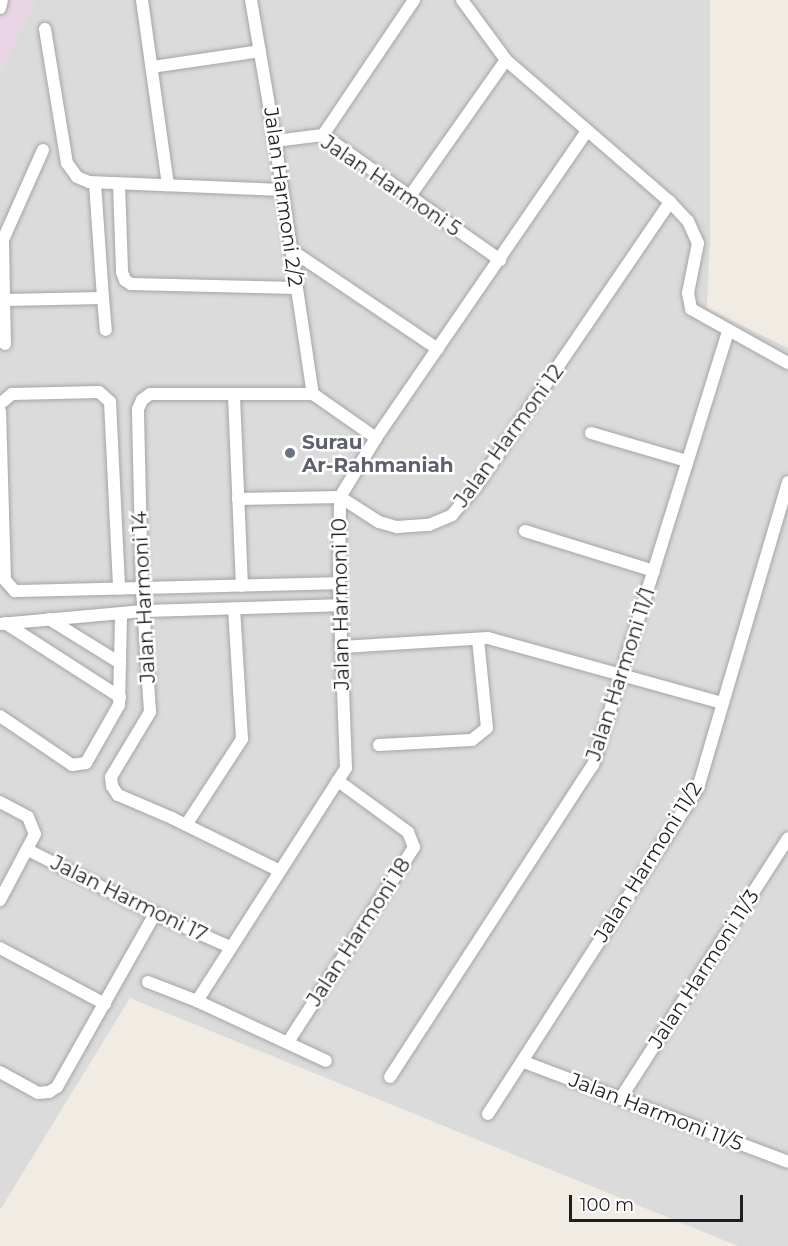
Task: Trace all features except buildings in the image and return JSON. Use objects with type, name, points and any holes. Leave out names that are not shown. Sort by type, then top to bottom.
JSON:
[{"type":"street","points":[[0,8],[2,0]]},
{"type":"street","points":[[142,0],[168,185]]},
{"type":"street","name":"Jalan Harmoni 2/2","points":[[251,0],[313,394]]},
{"type":"street","points":[[323,135],[414,0]]},
{"type":"street","points":[[462,0],[506,60],[670,202],[688,221],[698,243],[688,293],[691,309],[788,363]]},
{"type":"street","points":[[45,29],[67,163],[77,177],[95,183],[282,189]]},
{"type":"street","points":[[152,67],[260,51]]},
{"type":"street","points":[[410,196],[506,60]]},
{"type":"street","name":"Jalan Harmoni 10","points":[[197,1001],[278,870],[346,768],[339,583],[340,497],[376,438],[587,131]]},
{"type":"street","name":"Jalan Harmoni 5","points":[[275,141],[323,135],[500,260]]},
{"type":"street","points":[[5,344],[3,240],[43,150]]},
{"type":"street","points":[[95,183],[106,330]]},
{"type":"street","points":[[119,184],[122,272],[125,280],[131,284],[296,288]]},
{"type":"street","name":"Jalan Harmoni 12","points":[[340,497],[379,522],[397,527],[429,525],[452,515],[477,485],[670,202]]},
{"type":"street","points":[[291,250],[438,349]]},
{"type":"street","points":[[4,300],[103,298]]},
{"type":"street","name":"Jalan Harmoni 11/1","points":[[390,1077],[593,765],[728,331]]},
{"type":"street","points":[[0,404],[12,394],[99,392],[110,402],[119,589]]},
{"type":"street","name":"Jalan Harmoni 14","points":[[186,825],[118,795],[112,786],[111,777],[150,712],[142,589],[138,409],[142,400],[150,394],[234,396]]},
{"type":"street","points":[[242,586],[234,396],[313,394],[376,438]]},
{"type":"street","points":[[0,411],[5,580],[15,591],[339,583]]},
{"type":"street","points":[[591,433],[687,461]]},
{"type":"street","name":"Jalan Harmoni 11/2","points":[[488,1114],[524,1062],[698,788],[788,482]]},
{"type":"street","points":[[238,499],[340,497]]},
{"type":"street","points":[[525,531],[654,571]]},
{"type":"street","points":[[3,623],[143,611],[340,605]]},
{"type":"street","points":[[234,608],[242,739],[186,825],[278,870]]},
{"type":"street","points":[[0,716],[72,765],[80,766],[86,763],[118,708],[121,614]]},
{"type":"street","points":[[49,619],[120,663]]},
{"type":"street","points":[[3,623],[120,697]]},
{"type":"street","points":[[342,648],[488,638],[722,703]]},
{"type":"street","points":[[379,745],[472,740],[487,728],[478,639]]},
{"type":"street","name":"Jalan Harmoni 18","points":[[288,1042],[414,847],[408,832],[338,781]]},
{"type":"street","points":[[0,802],[28,817],[35,834],[0,900]]},
{"type":"street","name":"Jalan Harmoni 11/3","points":[[620,1099],[788,838]]},
{"type":"street","name":"Jalan Harmoni 17","points":[[28,850],[155,914],[230,947]]},
{"type":"street","points":[[0,1072],[38,1093],[49,1092],[57,1087],[155,914]]},
{"type":"street","points":[[0,948],[105,1004]]},
{"type":"street","points":[[148,982],[197,1001],[326,1061]]},
{"type":"street","name":"Jalan Harmoni 11/5","points":[[524,1062],[788,1162]]},
{"type":"shaded area","points":[[0,0],[35,0],[0,72]]},
{"type":"shaded area","points":[[35,0],[710,0],[710,238],[707,308],[788,348],[788,1246],[738,1246],[130,998],[0,1210],[0,72]]},
{"type":"place","name":"Surau Ar-Rahmaniah","points":[[290,453]]}]
